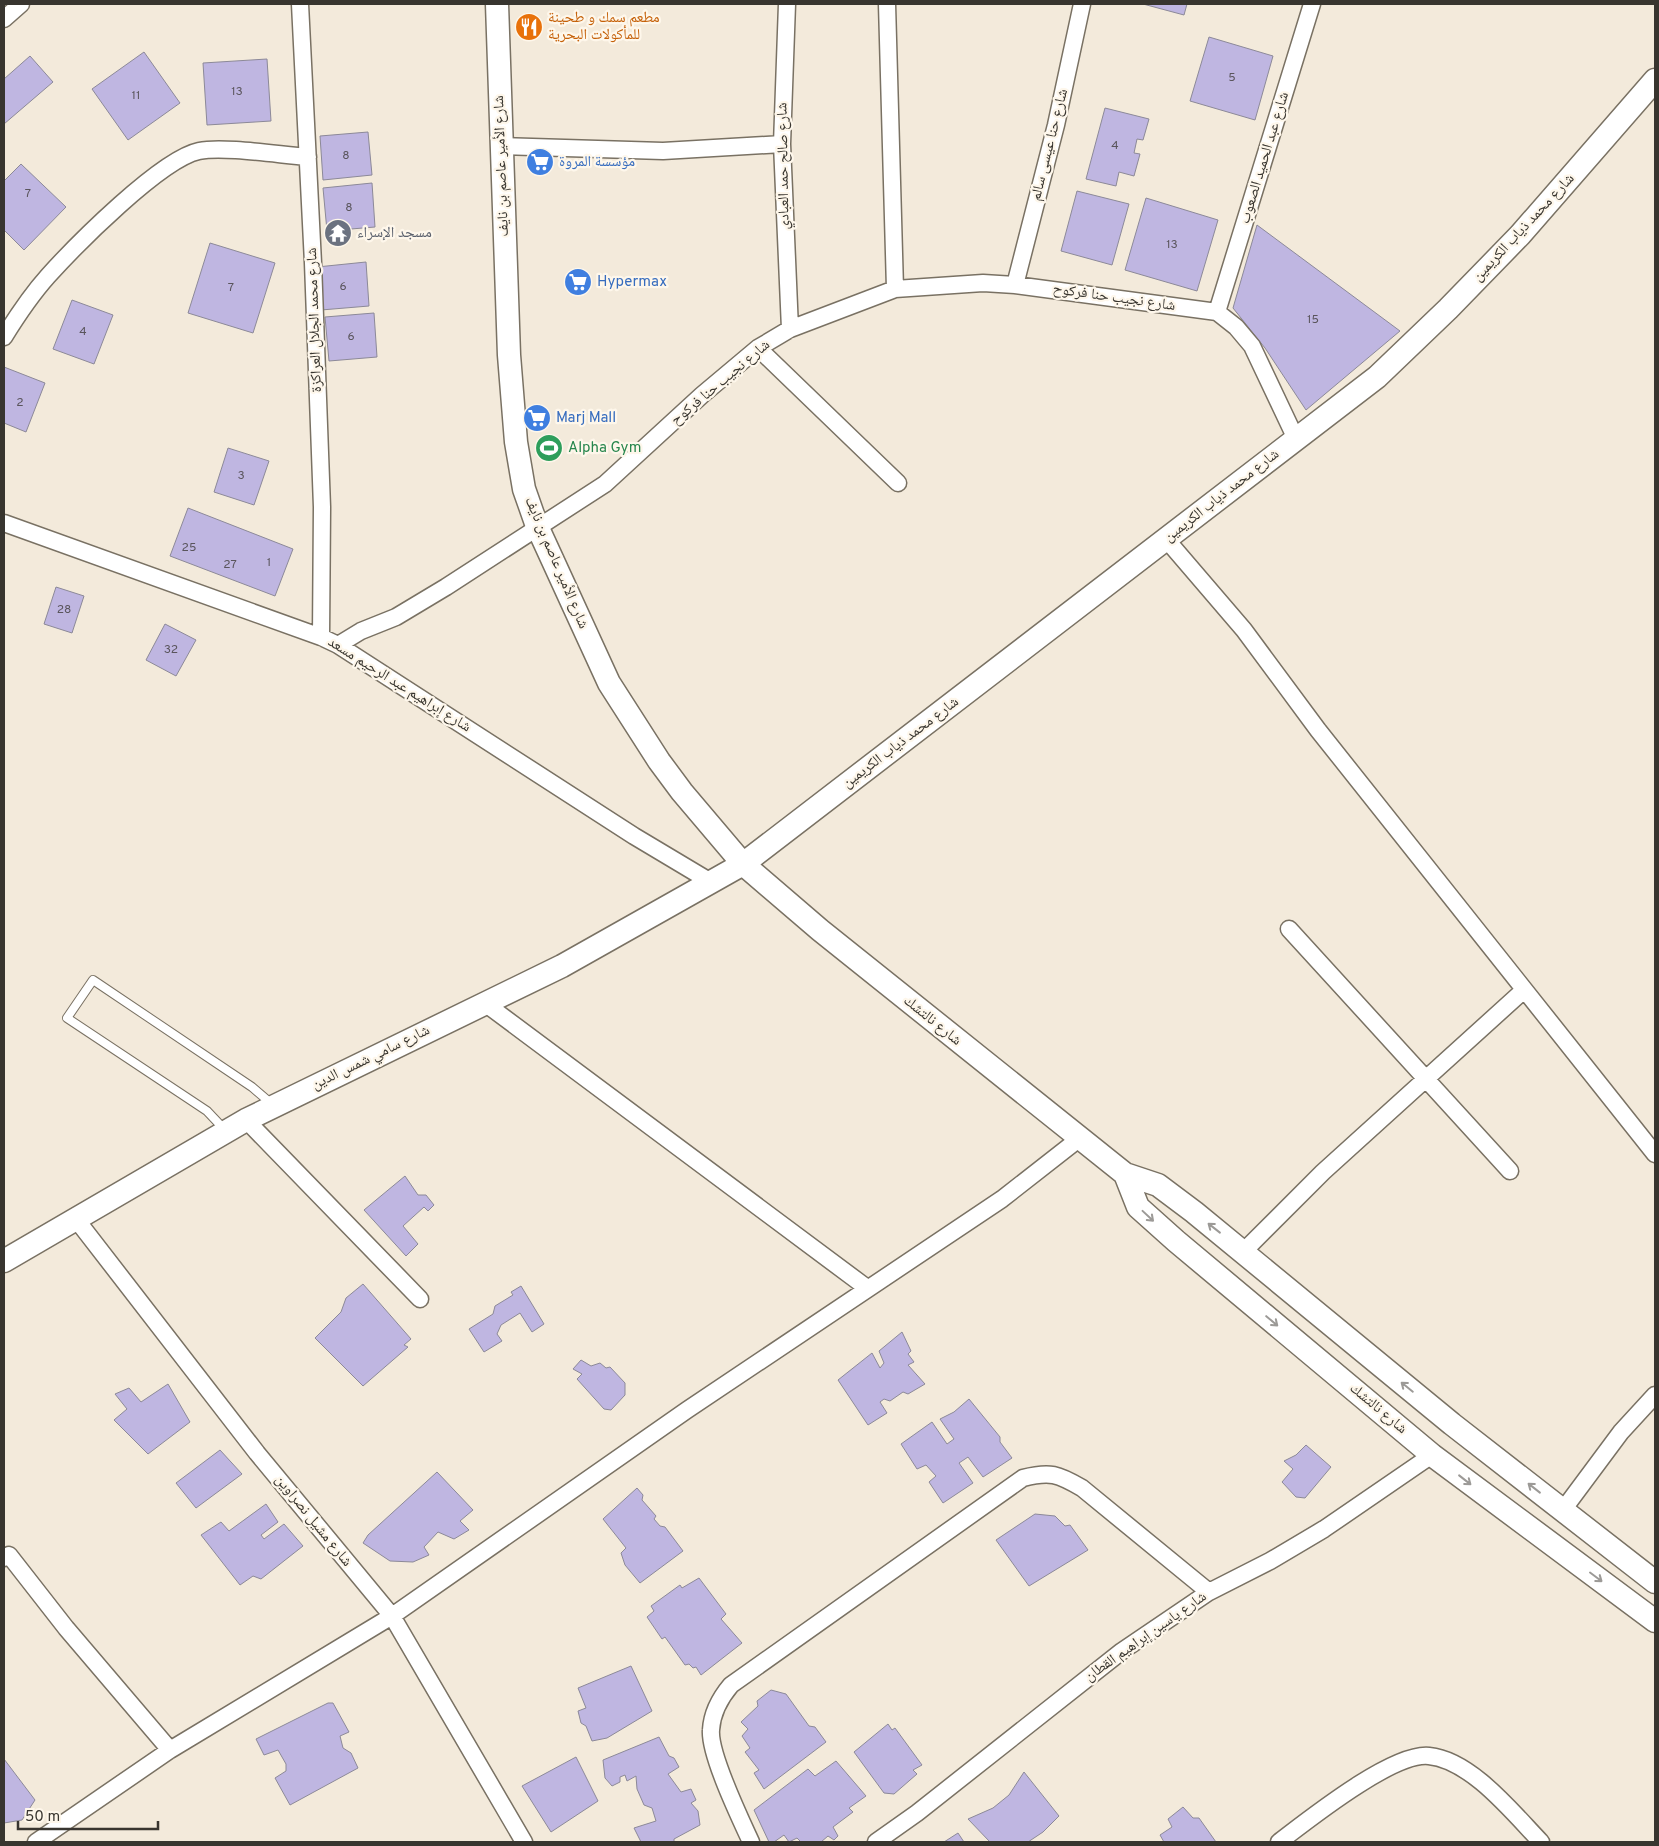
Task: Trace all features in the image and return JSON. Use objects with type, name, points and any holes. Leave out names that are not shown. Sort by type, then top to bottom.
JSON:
[{"type":"main road","name":"شارع الأمير عاصم بن نايف","points":[[498,4],[509,355],[516,442],[524,489],[537,526],[609,683],[658,761],[743,864]]},
{"type":"main road","name":"شارع محمد ذياب الكريمين","points":[[743,864],[1377,376],[1455,302],[1520,235],[1655,80]]},
{"type":"main road","name":"شارع سامي شمس الدين","points":[[4,1261],[246,1120],[562,966],[743,864]]},
{"type":"main road","name":"شارع نالتشك","points":[[743,864],[820,930],[1124,1174],[1158,1184],[1244,1251],[1347,1339],[1655,1582]]},
{"type":"main road","name":"شارع نالتشك","points":[[1124,1174],[1138,1207],[1176,1241],[1432,1455],[1655,1621]]},
{"type":"street","points":[[4,19],[21,4]]},
{"type":"street","name":"شارع محمد الجلال العراكزة","points":[[300,4],[322,507],[321,637]]},
{"type":"street","name":"شارع صالح حمد العبادي","points":[[786,4],[782,144],[790,329]]},
{"type":"street","points":[[887,4],[895,289]]},
{"type":"street","name":"شارع حنا عيسى سالم","points":[[1015,285],[1056,125],[1082,4]]},
{"type":"street","name":"شارع عبد الحميد الصعوب","points":[[1217,312],[1312,4]]},
{"type":"street","points":[[501,146],[663,151],[782,144]]},
{"type":"street","points":[[4,337],[37,289],[59,265],[144,185],[179,158],[210,150],[308,157]]},
{"type":"street","name":"شارع نجيب حنا فركوح","points":[[338,645],[361,631],[396,617],[605,484],[702,395],[758,348],[790,329],[895,289],[983,283],[1015,285],[1217,312]]},
{"type":"street","points":[[1217,312],[1236,327],[1252,346],[1296,440]]},
{"type":"street","points":[[758,348],[898,483]]},
{"type":"street","name":"شارع إبراهيم عبد الرحيم مسعد","points":[[4,523],[321,637],[338,645],[634,836],[711,882]]},
{"type":"street","points":[[1166,539],[1244,630],[1318,730],[1655,1154]]},
{"type":"street","points":[[1289,929],[1510,1171]]},
{"type":"street","points":[[1244,1251],[1323,1172],[1524,990]]},
{"type":"street","points":[[486,1004],[867,1288]]},
{"type":"street","points":[[246,1120],[420,1299]]},
{"type":"street","points":[[36,1842],[170,1750],[392,1616],[687,1410],[867,1288],[1002,1200],[1080,1138]]},
{"type":"street","name":"شارع مشيل نصراوين","points":[[76,1219],[257,1453],[392,1616],[524,1842]]},
{"type":"street","points":[[1563,1510],[1621,1432],[1655,1395]]},
{"type":"street","name":"شارع ياسين إبراهيم القطان","points":[[876,1842],[924,1807],[1122,1651],[1208,1592],[1270,1561],[1324,1529],[1432,1455]]},
{"type":"street","points":[[751,1842],[735,1806],[712,1744],[713,1718],[720,1699],[731,1685],[1023,1478],[1038,1474],[1058,1474],[1082,1488],[1208,1592]]},
{"type":"street","points":[[5,1554],[170,1750]]},
{"type":"street","points":[[1278,1842],[1328,1805],[1381,1772],[1412,1758],[1427,1755],[1442,1759],[1464,1770],[1488,1787],[1542,1842]]},
{"type":"lane","points":[[226,1132],[207,1111],[67,1018],[93,980],[252,1087],[275,1106]]},
{"type":"building","points":[[1143,4],[1187,4],[1184,15]]},
{"type":"building","points":[[1209,37],[1273,56],[1255,120],[1190,101]]},
{"type":"building","points":[[144,52],[180,103],[128,140],[92,89]]},
{"type":"building","points":[[30,56],[53,82],[4,124],[4,79]]},
{"type":"building","points":[[267,59],[271,121],[207,125],[203,63]]},
{"type":"building","points":[[1105,108],[1149,119],[1143,140],[1137,139],[1134,153],[1140,154],[1134,176],[1119,172],[1116,186],[1086,179]]},
{"type":"building","points":[[368,132],[372,175],[323,180],[320,136]]},
{"type":"building","points":[[21,164],[66,207],[24,250],[4,230],[4,181]]},
{"type":"building","points":[[372,183],[375,227],[327,231],[323,188]]},
{"type":"building","points":[[1077,191],[1129,204],[1112,265],[1061,251]]},
{"type":"building","points":[[1146,198],[1218,220],[1197,291],[1125,270]]},
{"type":"building","points":[[1257,225],[1400,331],[1306,410],[1265,348],[1233,308]]},
{"type":"building","points":[[210,243],[275,263],[253,333],[188,313]]},
{"type":"building","points":[[366,262],[369,306],[321,310],[317,267]]},
{"type":"building","points":[[72,300],[113,315],[94,364],[53,349]]},
{"type":"building","points":[[374,313],[377,357],[329,361],[325,317]]},
{"type":"building","points":[[4,367],[45,383],[26,432],[4,423]]},
{"type":"building","points":[[228,448],[269,461],[254,505],[214,492]]},
{"type":"building","points":[[188,508],[293,549],[275,596],[170,556]]},
{"type":"building","points":[[56,587],[84,596],[72,633],[44,624]]},
{"type":"building","points":[[165,624],[196,640],[176,676],[146,660]]},
{"type":"building","points":[[405,1176],[418,1195],[426,1195],[434,1205],[428,1211],[424,1207],[403,1226],[418,1244],[406,1256],[364,1210]]},
{"type":"building","points":[[363,1284],[411,1339],[404,1345],[408,1347],[363,1386],[315,1338],[341,1312],[346,1298]]},
{"type":"building","points":[[521,1286],[544,1324],[532,1332],[520,1313],[501,1325],[497,1334],[502,1341],[484,1352],[469,1329],[493,1314],[495,1306],[513,1295],[511,1292]]},
{"type":"building","points":[[902,1332],[911,1351],[908,1354],[914,1362],[908,1365],[925,1384],[908,1394],[903,1392],[890,1401],[884,1399],[880,1402],[887,1413],[868,1425],[838,1380],[872,1353],[880,1368],[884,1363],[879,1351]]},
{"type":"building","points":[[581,1360],[591,1366],[600,1363],[606,1368],[610,1367],[625,1383],[625,1395],[611,1410],[604,1409],[577,1379],[582,1374],[573,1369]]},
{"type":"building","points":[[168,1384],[190,1422],[148,1454],[114,1420],[127,1409],[115,1394],[129,1388],[141,1402]]},
{"type":"building","points":[[969,1399],[1000,1437],[1000,1442],[1012,1458],[983,1477],[968,1457],[959,1463],[973,1483],[943,1503],[929,1482],[936,1476],[926,1465],[917,1469],[901,1444],[932,1422],[947,1444],[954,1439],[940,1419],[954,1412]]},
{"type":"building","points":[[1306,1445],[1331,1467],[1305,1498],[1296,1497],[1282,1482],[1293,1469],[1284,1461],[1296,1455]]},
{"type":"building","points":[[220,1450],[242,1474],[196,1508],[176,1483]]},
{"type":"building","points":[[437,1472],[473,1510],[460,1521],[469,1530],[454,1539],[438,1532],[424,1547],[429,1555],[413,1562],[390,1561],[363,1543],[368,1535]]},
{"type":"building","points":[[637,1488],[643,1495],[642,1500],[656,1516],[654,1519],[660,1526],[665,1527],[683,1551],[640,1583],[625,1565],[621,1553],[626,1548],[603,1519]]},
{"type":"building","points":[[266,1504],[278,1522],[261,1535],[264,1539],[284,1524],[303,1546],[261,1579],[253,1576],[240,1585],[201,1535],[221,1522],[229,1531]]},
{"type":"building","points":[[1035,1514],[1055,1516],[1065,1526],[1070,1525],[1088,1550],[1029,1586],[996,1540]]},
{"type":"building","points":[[699,1578],[726,1614],[721,1619],[742,1643],[701,1675],[696,1667],[693,1668],[689,1664],[685,1665],[665,1637],[662,1639],[647,1617],[654,1611],[651,1606],[680,1585],[682,1588]]},
{"type":"building","points":[[631,1666],[652,1711],[607,1738],[592,1741],[586,1726],[581,1723],[578,1711],[586,1708],[578,1688]]},
{"type":"building","points":[[771,1690],[786,1694],[809,1726],[815,1727],[826,1742],[764,1789],[754,1773],[759,1770],[745,1752],[750,1748],[742,1736],[748,1729],[741,1722],[758,1706],[757,1701]]},
{"type":"building","points":[[328,1703],[333,1703],[349,1732],[340,1736],[343,1748],[351,1753],[358,1768],[290,1805],[275,1778],[286,1771],[286,1764],[278,1750],[264,1755],[256,1739]]},
{"type":"building","points":[[888,1724],[892,1730],[895,1728],[922,1765],[913,1770],[917,1774],[894,1794],[884,1793],[854,1752]]},
{"type":"building","points":[[659,1737],[669,1756],[674,1758],[679,1767],[668,1774],[681,1792],[691,1789],[696,1800],[691,1803],[698,1811],[700,1825],[674,1839],[674,1842],[641,1842],[634,1828],[656,1821],[652,1808],[644,1805],[637,1789],[636,1776],[627,1781],[625,1775],[620,1777],[620,1782],[612,1786],[605,1778],[603,1760]]},
{"type":"building","points":[[576,1757],[598,1801],[551,1832],[522,1786]]},
{"type":"building","points":[[4,1759],[35,1800],[22,1820],[4,1823]]},
{"type":"building","points":[[836,1761],[866,1796],[849,1808],[853,1812],[833,1827],[838,1836],[834,1840],[828,1836],[821,1842],[801,1842],[797,1838],[789,1842],[784,1835],[774,1842],[769,1842],[754,1810],[808,1769],[815,1776]]},
{"type":"building","points":[[1024,1772],[1059,1816],[1043,1832],[1028,1842],[990,1842],[968,1819],[993,1808],[1009,1795]]},
{"type":"building","points":[[1183,1807],[1193,1818],[1199,1818],[1216,1842],[1164,1842],[1160,1835],[1172,1827],[1168,1819]]},
{"type":"building","points":[[958,1833],[964,1842],[944,1842]]},
{"type":"place","name":"مطعم سمك و طحينة للمأكولات البحرية","points":[[529,27]]},
{"type":"place","name":"مؤسسة المروة","points":[[540,162]]},
{"type":"place","name":"مسجد الإسراء","points":[[338,233]]},
{"type":"place","name":"Hypermax","points":[[578,282]]},
{"type":"place","name":"Marj Mall","points":[[537,418]]},
{"type":"place","name":"Alpha Gym","points":[[549,448]]}]
